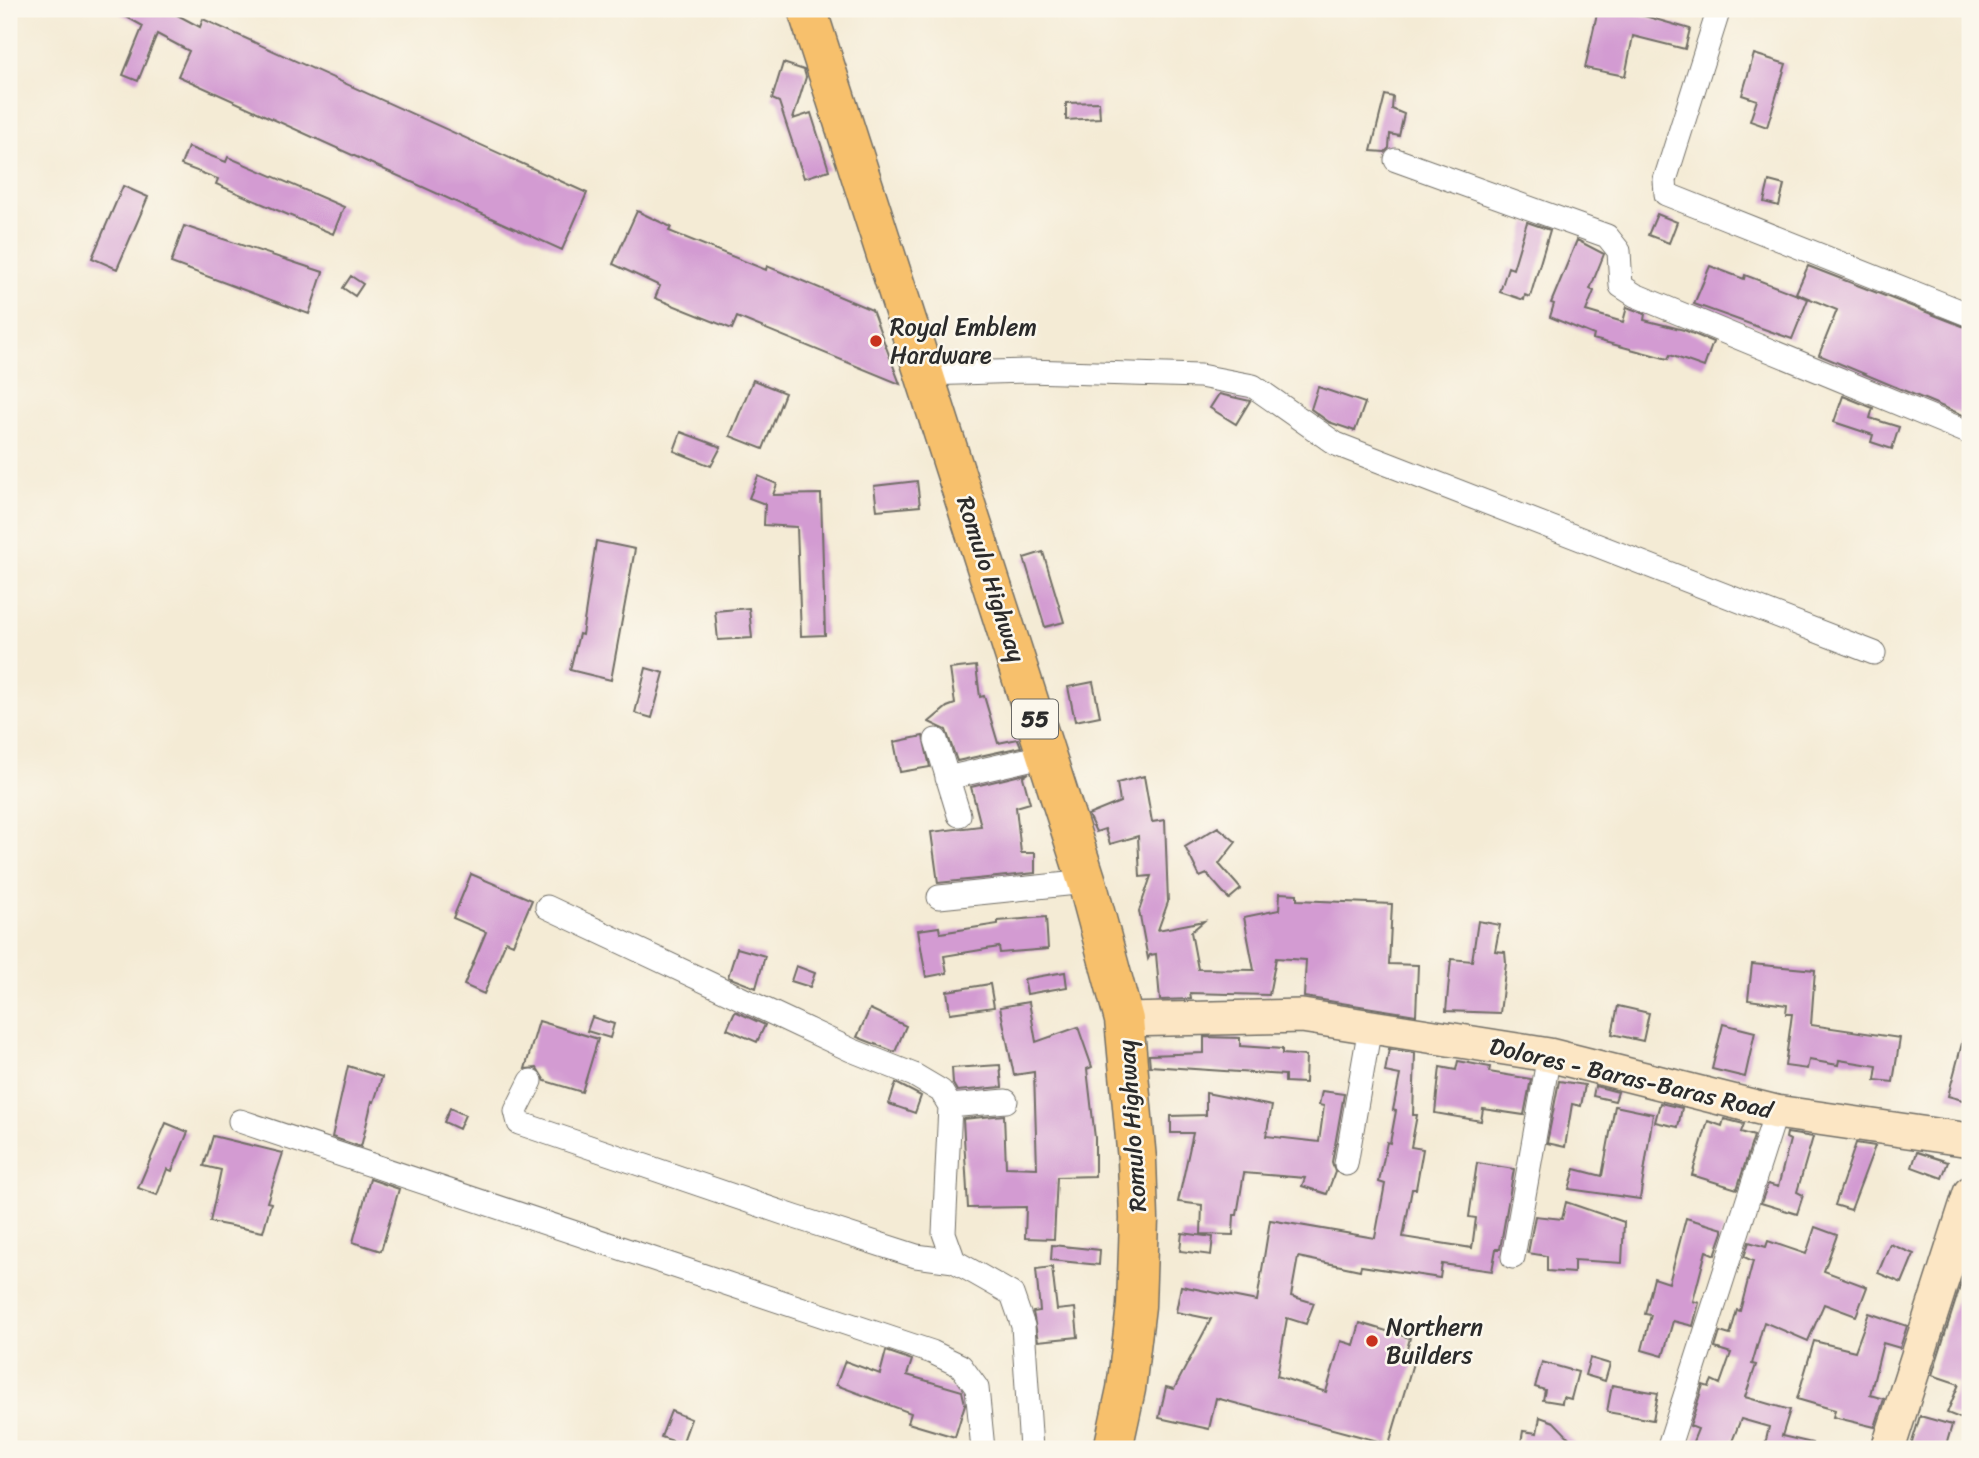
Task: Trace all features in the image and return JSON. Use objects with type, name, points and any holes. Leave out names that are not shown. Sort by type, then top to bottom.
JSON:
[{"type":"highway","name":"Romulo Highway","points":[[807,9],[1087,882],[1124,1020],[1137,1160],[1139,1219],[1134,1323],[1126,1389],[1113,1449]]},
{"type":"street","points":[[1719,9],[1665,180],[1666,194],[1970,315]]},
{"type":"street","points":[[1396,160],[1608,236],[1619,251],[1621,286],[1635,295],[1970,433]]},
{"type":"street","points":[[925,374],[1027,371],[1200,376],[1253,386],[1336,444],[1874,653]]},
{"type":"street","points":[[936,740],[959,815]]},
{"type":"street","points":[[947,778],[1047,755]]},
{"type":"street","points":[[939,897],[1087,882]]},
{"type":"street","points":[[547,907],[851,1050],[914,1076],[941,1091],[950,1106],[944,1233],[954,1261]]},
{"type":"street","name":"Dolores - Baras-Baras Road","points":[[1124,1020],[1302,1016],[1549,1055],[1776,1112],[1970,1140]]},
{"type":"street","points":[[1346,1164],[1370,1027]]},
{"type":"street","points":[[1513,1257],[1549,1055]]},
{"type":"street","points":[[531,1082],[516,1111],[519,1123],[807,1221],[916,1255],[954,1261],[1012,1294],[1023,1326],[1031,1449]]},
{"type":"street","points":[[950,1106],[1006,1101]]},
{"type":"street","points":[[1668,1449],[1776,1112]]},
{"type":"street","points":[[240,1121],[932,1352],[961,1366],[977,1388],[983,1449]]},
{"type":"street","points":[[1888,1449],[1970,1193]]},
{"type":"building","points":[[112,9],[166,9],[200,27],[203,19],[587,193],[562,250],[178,76],[189,51],[157,34],[138,81],[123,75],[143,26]]},
{"type":"building","points":[[1598,9],[1620,9],[1690,29],[1685,49],[1633,36],[1625,76],[1585,68]]},
{"type":"building","points":[[1754,54],[1786,64],[1767,127],[1750,121],[1757,100],[1742,95]]},
{"type":"building","points":[[783,63],[804,70],[806,77],[793,119],[811,113],[829,170],[804,178],[779,102],[772,99]]},
{"type":"building","points":[[1385,95],[1393,97],[1392,109],[1404,114],[1399,136],[1390,134],[1389,148],[1385,152],[1371,151]]},
{"type":"building","points":[[1099,102],[1100,118],[1066,120],[1066,103]]},
{"type":"building","points":[[188,147],[226,162],[228,157],[344,207],[333,234],[216,184],[218,179],[181,165]]},
{"type":"building","points":[[1769,181],[1784,185],[1779,206],[1764,202]]},
{"type":"building","points":[[123,186],[148,197],[117,269],[92,258]]},
{"type":"building","points":[[637,211],[671,227],[669,231],[766,270],[767,266],[872,310],[900,384],[737,317],[732,329],[655,298],[660,286],[613,264]]},
{"type":"building","points":[[1657,214],[1677,222],[1669,243],[1648,235]]},
{"type":"building","points":[[1527,222],[1550,230],[1530,297],[1525,295],[1524,300],[1500,292],[1508,267],[1513,269]]},
{"type":"building","points":[[184,226],[323,272],[309,314],[171,263]]},
{"type":"building","points":[[1577,240],[1604,254],[1590,289],[1594,291],[1586,311],[1623,322],[1627,307],[1645,314],[1644,320],[1684,330],[1713,342],[1704,367],[1670,355],[1668,359],[1593,339],[1594,335],[1550,317],[1554,304],[1551,303]]},
{"type":"building","points":[[1710,266],[1744,279],[1745,275],[1808,299],[1792,339],[1694,304]]},
{"type":"building","points":[[1808,266],[1970,329],[1970,418],[1819,355],[1837,310],[1796,293]]},
{"type":"building","points":[[351,276],[363,284],[355,296],[343,288]]},
{"type":"building","points":[[753,380],[785,393],[763,449],[730,436]]},
{"type":"building","points":[[1318,387],[1365,403],[1355,431],[1329,422],[1311,409]]},
{"type":"building","points":[[1219,394],[1250,401],[1236,424],[1210,408]]},
{"type":"building","points":[[1843,396],[1873,408],[1870,418],[1899,427],[1892,449],[1871,442],[1873,435],[1834,422]]},
{"type":"building","points":[[681,432],[721,447],[711,466],[674,451]]},
{"type":"building","points":[[758,476],[777,484],[773,495],[821,494],[825,635],[801,636],[797,527],[764,525],[765,504],[749,498]]},
{"type":"building","points":[[917,481],[920,506],[877,510],[874,486]]},
{"type":"building","points":[[596,541],[635,549],[611,680],[570,670],[579,634],[582,635]]},
{"type":"building","points":[[1043,552],[1064,622],[1045,627],[1024,558]]},
{"type":"building","points":[[749,608],[752,638],[718,640],[715,611]]},
{"type":"building","points":[[976,666],[980,697],[984,696],[998,743],[1018,739],[1021,747],[957,761],[946,730],[929,722],[955,704],[950,669]]},
{"type":"building","points":[[646,668],[664,673],[652,718],[635,713]]},
{"type":"building","points":[[1093,682],[1100,716],[1075,721],[1068,687]]},
{"type":"building","points":[[923,736],[930,767],[900,772],[894,742]]},
{"type":"building","points":[[1029,773],[1023,777],[1030,803],[1016,807],[1021,853],[1035,853],[1035,873],[938,883],[931,832],[981,826],[971,787]]},
{"type":"building","points":[[1144,776],[1152,822],[1165,820],[1168,902],[1158,930],[1204,921],[1191,932],[1198,969],[1254,970],[1244,917],[1279,910],[1280,893],[1297,894],[1297,900],[1392,904],[1389,964],[1418,965],[1416,1015],[1304,997],[1306,960],[1276,958],[1269,995],[1190,993],[1191,999],[1160,1000],[1156,954],[1150,955],[1148,959],[1139,911],[1151,876],[1140,877],[1138,836],[1110,844],[1105,829],[1096,832],[1088,815],[1120,802],[1117,783]]},
{"type":"building","points":[[1218,827],[1236,842],[1219,864],[1241,889],[1229,899],[1207,874],[1200,877],[1185,847]]},
{"type":"building","points":[[471,874],[532,900],[513,944],[506,941],[484,994],[464,985],[486,932],[453,918]]},
{"type":"building","points":[[1046,917],[1048,949],[1000,953],[999,947],[944,956],[947,973],[926,977],[918,930],[939,927],[940,933],[998,924],[998,921]]},
{"type":"building","points":[[1478,921],[1500,925],[1495,951],[1505,952],[1506,963],[1500,1013],[1446,1011],[1451,959],[1472,961]]},
{"type":"building","points":[[737,948],[765,956],[756,988],[728,977]]},
{"type":"building","points":[[1752,964],[1815,970],[1811,1025],[1900,1038],[1893,1082],[1875,1080],[1877,1066],[1839,1060],[1838,1065],[1809,1060],[1807,1069],[1785,1066],[1792,1014],[1786,1014],[1787,1005],[1748,1000]]},
{"type":"building","points":[[796,966],[815,973],[810,987],[791,981]]},
{"type":"building","points":[[1065,972],[1067,987],[1027,994],[1024,979]]},
{"type":"building","points":[[990,984],[994,1007],[950,1013],[947,991]]},
{"type":"building","points":[[1029,1002],[1036,1042],[1078,1027],[1092,1067],[1087,1069],[1095,1138],[1095,1176],[1057,1177],[1054,1239],[1025,1238],[1026,1207],[968,1208],[963,1119],[1004,1115],[1006,1167],[1037,1168],[1034,1072],[1014,1075],[1000,1007]]},
{"type":"building","points":[[1618,1006],[1649,1013],[1643,1041],[1612,1034]]},
{"type":"building","points":[[870,1009],[906,1026],[895,1052],[857,1037]]},
{"type":"building","points":[[735,1011],[765,1025],[757,1042],[727,1029]]},
{"type":"building","points":[[592,1017],[614,1024],[610,1038],[587,1031]]},
{"type":"building","points":[[539,1021],[598,1039],[582,1092],[545,1081],[537,1068],[525,1069]]},
{"type":"building","points":[[1723,1024],[1755,1032],[1745,1077],[1712,1069]]},
{"type":"building","points":[[1965,1032],[1970,1032],[1970,1085],[1966,1101],[1948,1096]]},
{"type":"building","points":[[1204,1037],[1240,1038],[1240,1046],[1282,1049],[1282,1054],[1306,1056],[1305,1083],[1285,1082],[1285,1075],[1150,1066],[1149,1055],[1204,1053]]},
{"type":"building","points":[[1389,1049],[1415,1053],[1413,1115],[1417,1115],[1411,1147],[1423,1149],[1403,1237],[1472,1248],[1476,1218],[1469,1217],[1477,1163],[1514,1169],[1500,1249],[1496,1249],[1492,1271],[1442,1264],[1440,1278],[1361,1266],[1360,1270],[1298,1257],[1291,1296],[1314,1303],[1306,1324],[1287,1318],[1277,1376],[1326,1392],[1341,1341],[1354,1345],[1360,1323],[1410,1338],[1404,1360],[1413,1363],[1389,1444],[1216,1398],[1209,1429],[1159,1418],[1166,1387],[1174,1389],[1211,1319],[1176,1312],[1181,1286],[1257,1301],[1270,1220],[1375,1238],[1385,1184],[1379,1182],[1387,1142],[1390,1143],[1400,1075],[1385,1072]]},
{"type":"building","points":[[1458,1061],[1490,1067],[1489,1072],[1531,1079],[1524,1115],[1483,1109],[1481,1121],[1435,1113],[1440,1067],[1456,1070]]},
{"type":"building","points":[[1000,1065],[1002,1087],[957,1091],[953,1084],[952,1068]]},
{"type":"building","points":[[348,1066],[382,1077],[374,1102],[372,1101],[361,1147],[332,1137]]},
{"type":"building","points":[[1559,1081],[1585,1085],[1581,1106],[1572,1104],[1565,1147],[1547,1143]]},
{"type":"building","points":[[896,1083],[921,1096],[915,1113],[889,1104]]},
{"type":"building","points":[[1595,1086],[1618,1092],[1615,1101],[1593,1096]]},
{"type":"building","points":[[1322,1091],[1344,1094],[1332,1162],[1335,1172],[1327,1194],[1302,1186],[1305,1178],[1244,1173],[1237,1215],[1234,1215],[1233,1235],[1201,1234],[1202,1205],[1178,1202],[1193,1133],[1171,1133],[1171,1116],[1206,1115],[1206,1093],[1272,1106],[1266,1136],[1319,1142],[1324,1106],[1319,1105]]},
{"type":"building","points":[[1660,1103],[1682,1108],[1678,1127],[1655,1122]]},
{"type":"building","points":[[1615,1106],[1653,1114],[1640,1199],[1569,1189],[1575,1169],[1602,1176]]},
{"type":"building","points":[[450,1108],[465,1115],[459,1129],[444,1122]]},
{"type":"building","points":[[1724,1119],[1744,1124],[1741,1132],[1754,1136],[1737,1189],[1692,1175],[1708,1121],[1722,1126]]},
{"type":"building","points":[[166,1123],[188,1132],[172,1171],[167,1169],[157,1195],[138,1188]]},
{"type":"building","points":[[1787,1133],[1813,1137],[1797,1192],[1803,1195],[1797,1214],[1761,1203],[1768,1184],[1778,1187],[1790,1140],[1786,1138]]},
{"type":"building","points":[[213,1136],[283,1153],[267,1202],[271,1203],[263,1232],[210,1222],[221,1170],[204,1166]]},
{"type":"building","points":[[1856,1143],[1875,1146],[1851,1210],[1835,1205]]},
{"type":"building","points":[[1917,1152],[1948,1162],[1942,1178],[1912,1167]]},
{"type":"building","points":[[370,1179],[399,1189],[381,1251],[353,1242]]},
{"type":"building","points":[[1566,1202],[1624,1222],[1622,1263],[1574,1260],[1574,1273],[1547,1271],[1547,1256],[1528,1253],[1535,1216],[1562,1219]]},
{"type":"building","points":[[1686,1218],[1723,1229],[1723,1232],[1715,1255],[1706,1251],[1693,1301],[1699,1303],[1693,1326],[1673,1321],[1663,1356],[1642,1350],[1651,1315],[1645,1314],[1654,1278],[1669,1283]]},
{"type":"building","points":[[1815,1227],[1837,1235],[1824,1271],[1867,1287],[1856,1316],[1824,1304],[1808,1341],[1764,1322],[1752,1364],[1756,1365],[1745,1397],[1790,1410],[1782,1436],[1812,1443],[1811,1449],[1764,1449],[1769,1427],[1741,1419],[1729,1449],[1690,1449],[1698,1429],[1690,1426],[1703,1385],[1709,1387],[1712,1380],[1720,1384],[1731,1353],[1715,1348],[1720,1332],[1730,1335],[1737,1310],[1740,1311],[1753,1261],[1744,1257],[1749,1242],[1766,1247],[1768,1241],[1806,1254]]},
{"type":"building","points":[[1182,1233],[1213,1237],[1211,1255],[1180,1251]]},
{"type":"building","points":[[1890,1244],[1914,1254],[1902,1283],[1878,1273]]},
{"type":"building","points":[[1052,1245],[1100,1250],[1099,1265],[1051,1260]]},
{"type":"building","points":[[1970,1255],[1970,1422],[1947,1413],[1959,1384],[1932,1375]]},
{"type":"building","points":[[1052,1267],[1057,1310],[1075,1308],[1078,1337],[1038,1341],[1033,1312],[1040,1311],[1036,1269]]},
{"type":"building","points":[[1869,1313],[1907,1326],[1900,1348],[1883,1343],[1870,1395],[1884,1399],[1875,1427],[1833,1417],[1835,1410],[1797,1399],[1814,1341],[1855,1351]]},
{"type":"building","points":[[886,1351],[912,1360],[907,1375],[962,1391],[965,1404],[955,1437],[908,1423],[911,1413],[836,1385],[845,1361],[880,1374]]},
{"type":"building","points":[[1590,1358],[1610,1364],[1605,1381],[1585,1375]]},
{"type":"building","points":[[1542,1362],[1578,1372],[1571,1399],[1563,1397],[1562,1403],[1543,1400],[1545,1390],[1535,1387]]},
{"type":"building","points":[[1612,1385],[1658,1393],[1653,1420],[1607,1412]]},
{"type":"building","points":[[671,1411],[691,1419],[682,1444],[661,1437]]},
{"type":"building","points":[[1920,1416],[1952,1425],[1945,1449],[1910,1449]]},
{"type":"building","points":[[1540,1417],[1554,1422],[1580,1449],[1520,1449],[1523,1431],[1537,1433]]},
{"type":"place","name":"Royal Emblem Hardware","points":[[876,341]]},
{"type":"place","name":"Northern Builders","points":[[1372,1341]]}]
